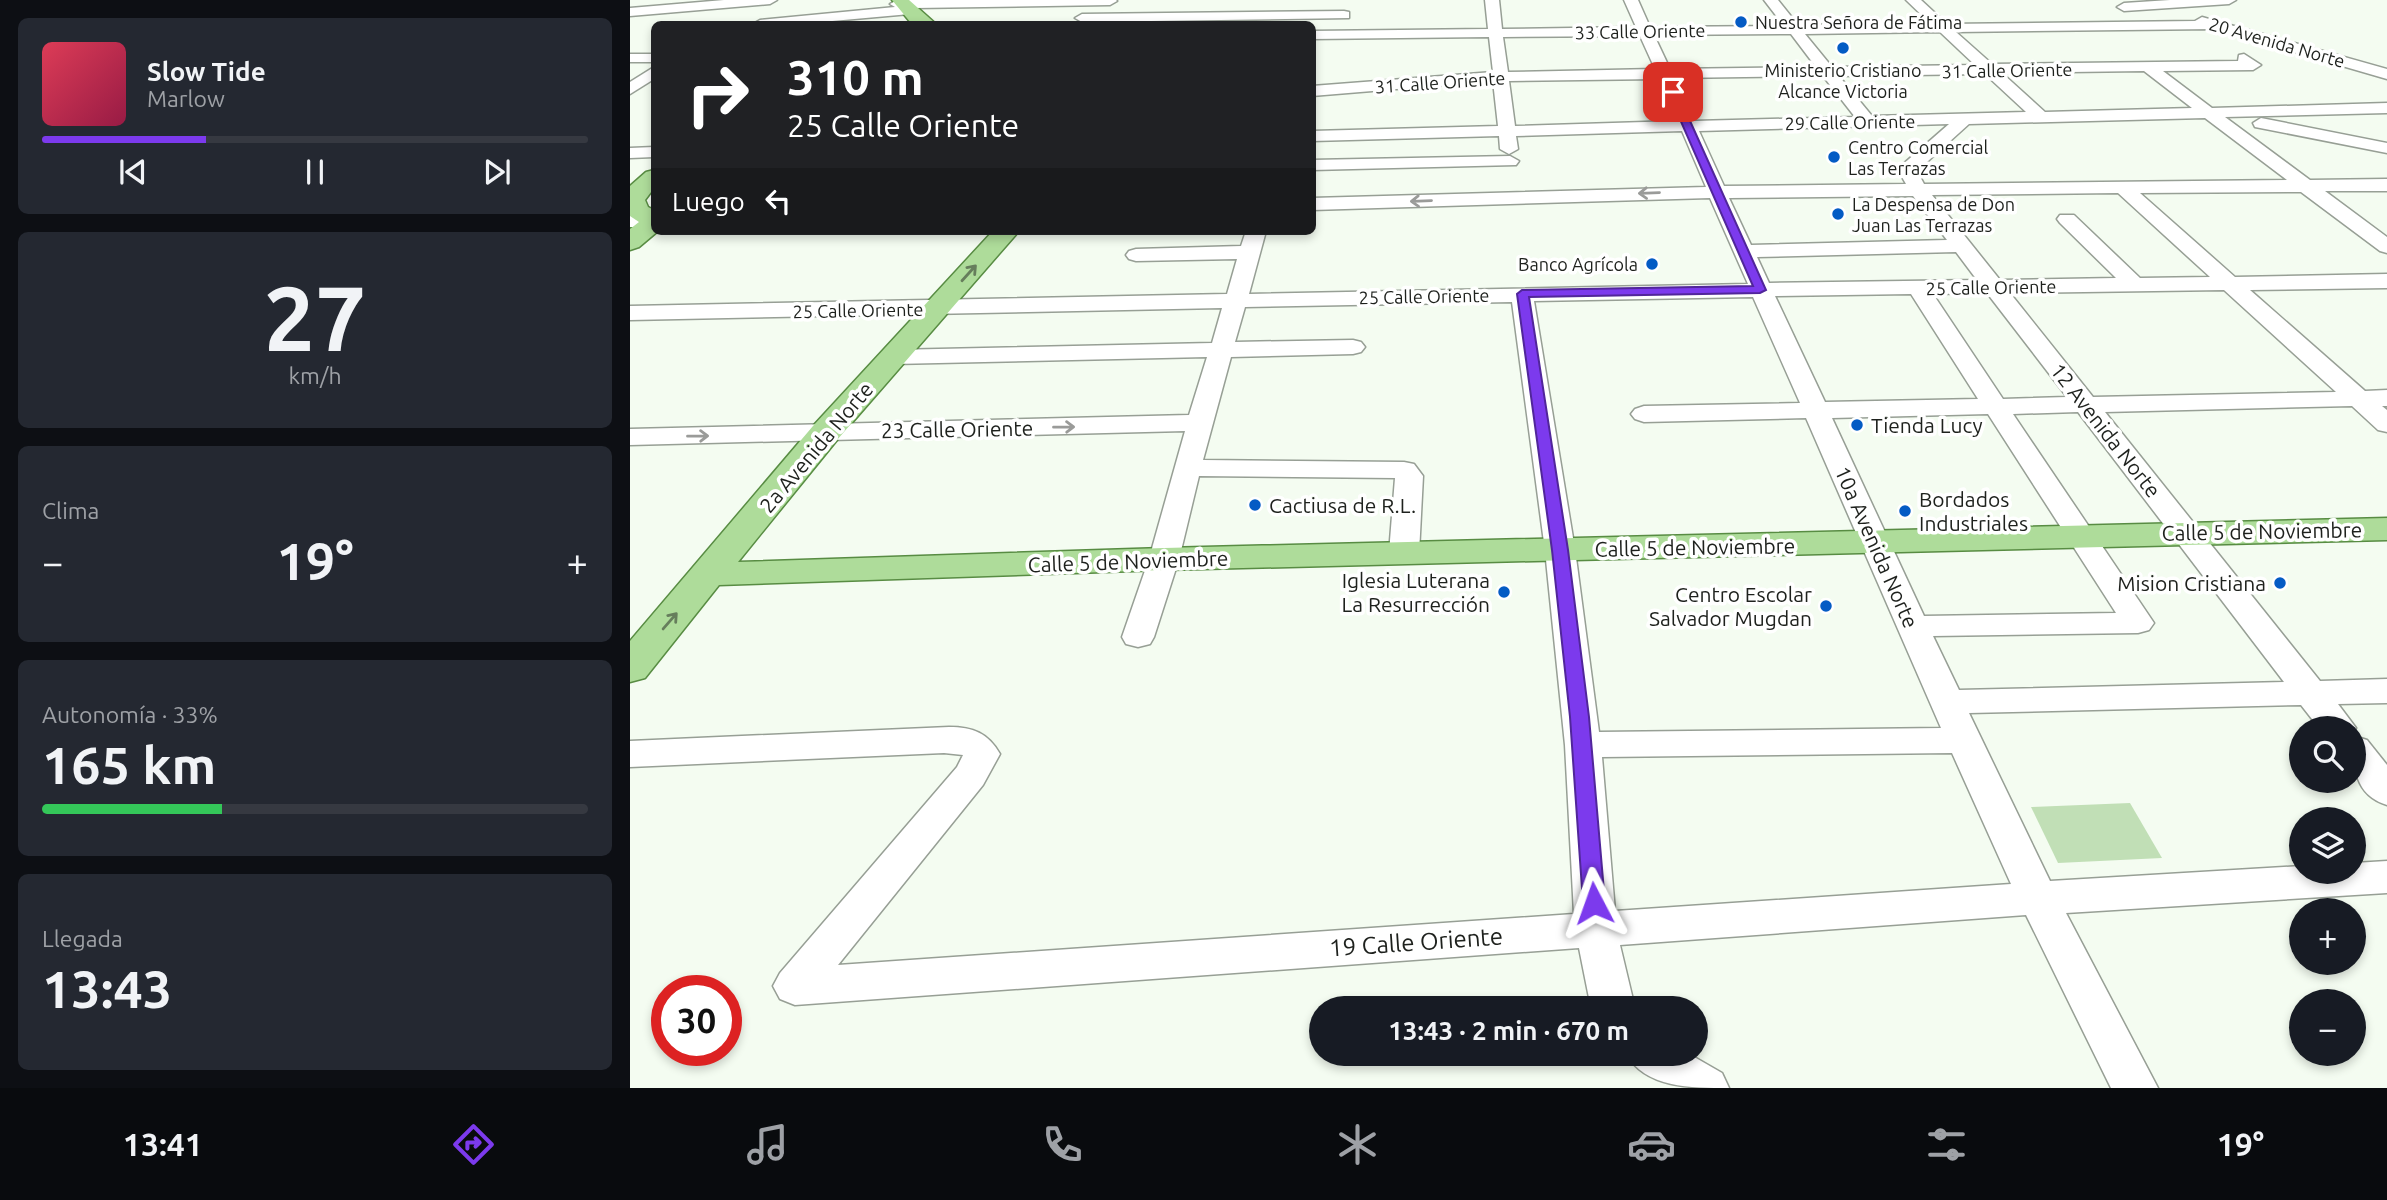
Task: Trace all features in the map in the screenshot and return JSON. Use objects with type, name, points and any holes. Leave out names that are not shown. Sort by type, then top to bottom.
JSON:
[{"type":"main road","points":[[901,12],[935,3]]},
{"type":"main road","points":[[651,179],[641,187],[633,200],[638,211],[651,219]]},
{"type":"main road","points":[[630,242],[651,224]]},
{"type":"main road","name":"2a Avenida Norte","points":[[630,668],[825,433],[1003,235]]},
{"type":"main road","name":"Calle 5 de Noviembre","points":[[709,574],[1164,559],[2387,529]]},
{"type":"street","points":[[630,12],[770,0]]},
{"type":"street","points":[[1316,21],[1322,0]]},
{"type":"street","name":"20 Avenida Norte","points":[[2125,0],[2150,6],[2217,32],[2387,74]]},
{"type":"street","points":[[2110,7],[2229,0]]},
{"type":"street","points":[[1079,21],[1096,1]]},
{"type":"street","points":[[935,3],[1121,1]]},
{"type":"street","points":[[1919,5],[1950,9]]},
{"type":"street","points":[[1919,5],[2041,117]]},
{"type":"street","points":[[1773,8],[1795,30],[1867,121]]},
{"type":"street","points":[[1493,10],[1512,180]]},
{"type":"street","name":"10a Avenida Norte","points":[[1635,10],[1964,740],[2038,898],[2135,1088]]},
{"type":"street","points":[[795,21],[901,12]]},
{"type":"street","points":[[1079,21],[1358,15]]},
{"type":"street","name":"33 Calle Oriente","points":[[1316,34],[2192,26],[2217,32]]},
{"type":"street","points":[[2095,27],[2387,247]]},
{"type":"street","points":[[630,58],[651,58]]},
{"type":"street","name":"31 Calle Oriente","points":[[1316,91],[1452,78],[2150,68],[2242,62]]},
{"type":"street","points":[[630,90],[651,74]]},
{"type":"street","points":[[630,90],[651,90]]},
{"type":"street","name":"29 Calle Oriente","points":[[1316,136],[2387,108]]},
{"type":"street","points":[[2209,112],[2387,148]]},
{"type":"street","points":[[1919,191],[1907,170],[1965,119]]},
{"type":"street","points":[[1906,120],[1933,127],[1944,137]]},
{"type":"street","points":[[630,153],[651,152]]},
{"type":"street","points":[[1316,165],[1510,161]]},
{"type":"street","points":[[1668,175],[1713,183]]},
{"type":"street","points":[[1316,204],[1713,183],[1919,191],[2387,185]]},
{"type":"street","points":[[2124,189],[2387,424]]},
{"type":"street","name":"12 Avenida Norte","points":[[1919,191],[2328,716]]},
{"type":"street","points":[[2067,219],[2136,285]]},
{"type":"street","points":[[630,221],[651,221]]},
{"type":"street","points":[[1138,637],[1164,559],[1187,468],[1255,235]]},
{"type":"street","points":[[1744,251],[1963,247]]},
{"type":"street","points":[[1136,255],[1250,252]]},
{"type":"street","name":"25 Calle Oriente","points":[[630,313],[1237,299],[2387,281]]},
{"type":"street","points":[[1912,626],[2138,623],[1918,288]]},
{"type":"street","points":[[1522,294],[1560,550],[1583,745],[1596,929],[1610,996]]},
{"type":"street","points":[[893,357],[1353,347]]},
{"type":"street","points":[[1644,414],[2387,398]]},
{"type":"street","name":"23 Calle Oriente","points":[[630,438],[1200,423]]},
{"type":"street","points":[[1187,468],[1404,470],[1409,476],[1404,553]]},
{"type":"street","points":[[1947,702],[2387,691]]},
{"type":"street","name":"19 Calle Oriente","points":[[630,754],[944,740],[973,742],[979,747],[982,754],[970,776],[795,986],[2038,898],[2387,877]]},
{"type":"street","points":[[1583,745],[1964,740]]},
{"type":"street","points":[[2366,764],[2387,791]]},
{"type":"street","points":[[1669,1066],[1706,1088]]},
{"type":"green space","points":[[2130,803],[2162,858],[2058,863],[2031,807]]},
{"type":"place","name":"Nuestra Señora de Fátima","points":[[1741,22]]},
{"type":"place","name":"Ministerio Cristiano Alcance Victoria","points":[[1843,48]]},
{"type":"place","name":"Centro Comercial Las Terrazas","points":[[1834,157]]},
{"type":"place","name":"La Despensa de Don Juan Las Terrazas","points":[[1838,214]]},
{"type":"place","name":"Banco Agrícola","points":[[1652,264]]},
{"type":"place","name":"Tienda Lucy","points":[[1857,425]]},
{"type":"place","name":"Cactiusa de R.L.","points":[[1255,505]]},
{"type":"place","name":"Bordados Industriales","points":[[1905,511]]},
{"type":"place","name":"Mision Cristiana","points":[[2280,583]]},
{"type":"place","name":"Iglesia Luterana La Resurrección","points":[[1504,592]]},
{"type":"place","name":"Centro Escolar Salvador Mugdan","points":[[1826,606]]},
{"type":"route","points":[[1594,903],[1580,717],[1560,550],[1522,294],[1760,290],[1673,92]]}]
